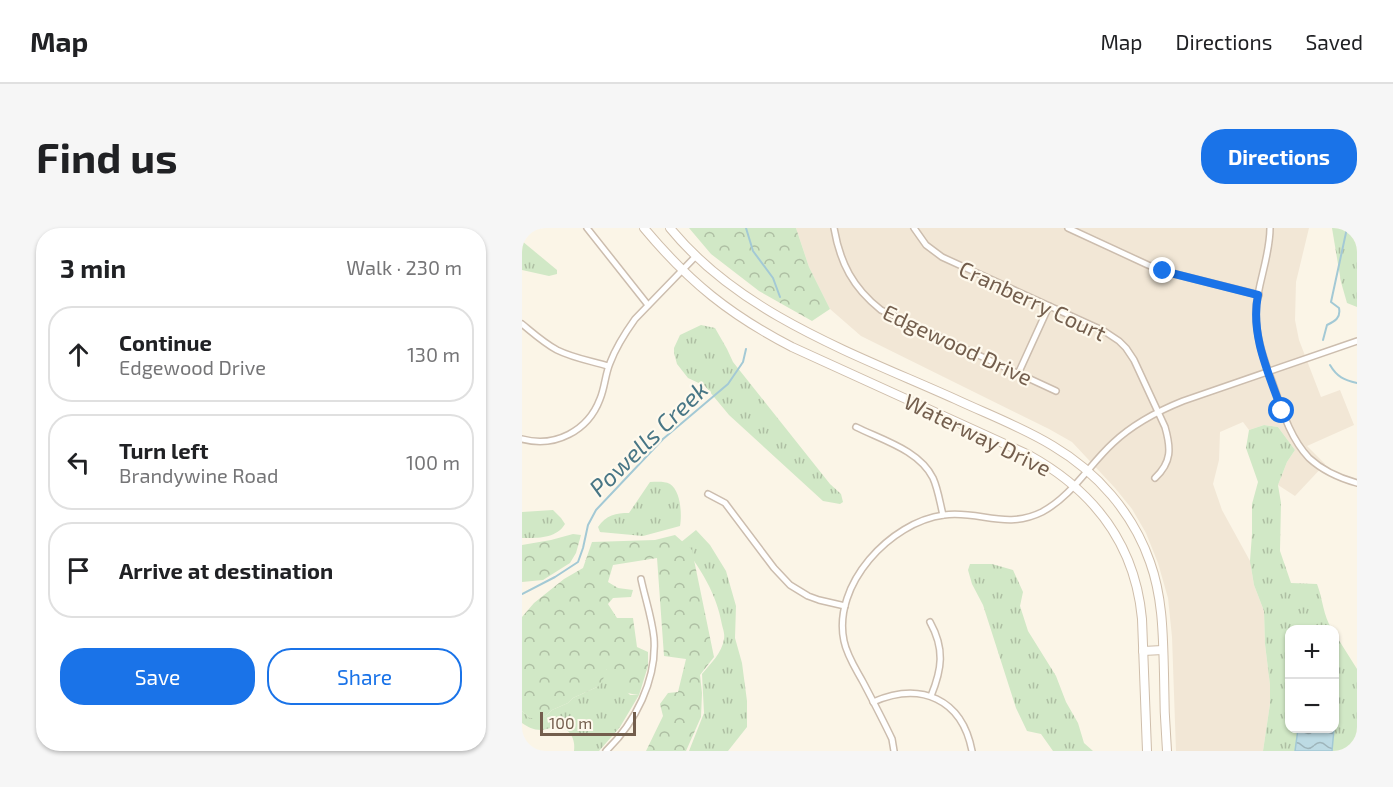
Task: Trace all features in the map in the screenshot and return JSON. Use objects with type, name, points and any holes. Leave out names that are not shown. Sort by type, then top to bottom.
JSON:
[{"type":"main road","name":"Waterway Drive","points":[[644,228],[682,270],[716,300],[766,333],[1029,455],[1075,485],[1091,501],[1113,530],[1128,559],[1140,599],[1147,751]]},
{"type":"main road","name":"Waterway Drive","points":[[670,228],[696,256],[731,286],[775,315],[1035,436],[1069,456],[1088,471],[1113,497],[1143,544],[1161,604],[1167,751]]},
{"type":"main road","points":[[1143,651],[1163,650]]},
{"type":"street","points":[[587,228],[648,305]]},
{"type":"street","name":"Edgewood Drive","points":[[834,228],[841,256],[853,282],[869,301],[881,310],[1056,391]]},
{"type":"street","name":"Cranberry Court","points":[[914,228],[926,245],[942,257],[1104,331],[1119,341],[1134,360],[1168,437],[1169,457],[1166,465],[1155,478]]},
{"type":"street","points":[[1068,228],[1163,271],[1258,295]]},
{"type":"street","points":[[1270,228],[1269,248],[1258,295],[1256,322],[1269,372],[1288,426],[1303,451],[1322,468],[1343,479],[1357,483]]},
{"type":"street","points":[[522,439],[538,442],[557,440],[581,427],[595,411],[600,401],[608,366],[626,330],[696,256]]},
{"type":"street","points":[[1018,374],[1049,306]]},
{"type":"street","points":[[522,324],[555,349],[608,366]]},
{"type":"street","points":[[894,751],[892,739],[847,650],[843,630],[848,595],[860,572],[892,537],[920,520],[943,515],[967,514],[998,520],[1033,516],[1057,502],[1123,434],[1158,412],[1183,401],[1357,341]]},
{"type":"street","points":[[856,427],[904,450],[922,462],[936,486],[943,515]]},
{"type":"street","points":[[708,494],[725,503],[774,568],[790,585],[819,600],[845,606]]},
{"type":"street","points":[[606,751],[632,719],[645,691],[653,661],[652,626],[641,579]]},
{"type":"street","points":[[930,622],[938,641],[940,662],[937,681],[931,696]]},
{"type":"street","points":[[873,702],[903,693],[931,696],[957,714],[967,730],[972,751]]},
{"type":"shaded area","points":[[796,228],[1309,228],[1296,282],[1295,320],[1299,340],[1321,397],[1340,390],[1354,425],[1307,446],[1325,464],[1295,496],[1278,485],[1287,462],[1295,450],[1278,427],[1264,425],[1249,430],[1243,422],[1220,432],[1219,460],[1213,484],[1222,510],[1250,561],[1254,585],[1264,611],[1270,704],[1263,751],[1176,751],[1172,637],[1168,598],[1146,533],[1132,509],[1072,442],[861,336],[830,309],[809,267]]},
{"type":"green space","points":[[689,228],[796,228],[809,267],[830,309],[812,321],[759,291],[711,254]]},
{"type":"green space","points":[[1332,228],[1357,228],[1357,307],[1347,303]]},
{"type":"green space","points":[[522,241],[557,270],[557,274],[549,276],[522,270]]},
{"type":"green space","points":[[701,325],[715,328],[733,362],[830,484],[841,494],[843,502],[840,504],[823,501],[729,415],[705,386],[688,378],[677,364],[674,348],[680,335]]},
{"type":"green space","points":[[1264,425],[1278,427],[1295,450],[1287,462],[1278,485],[1281,503],[1280,551],[1291,583],[1317,584],[1330,625],[1285,625],[1285,733],[1339,733],[1339,640],[1357,669],[1357,751],[1263,751],[1270,704],[1270,685],[1264,611],[1254,585],[1250,561],[1252,504],[1258,482],[1246,448],[1249,430]]},
{"type":"green space","points":[[650,482],[665,482],[674,487],[680,504],[680,526],[643,536],[600,532],[598,527],[608,517],[629,513]]},
{"type":"green space","points":[[553,510],[565,524],[557,533],[546,537],[522,538],[522,512]]},
{"type":"green space","points":[[696,530],[710,545],[726,571],[736,606],[735,638],[742,663],[747,701],[747,727],[728,751],[689,751],[704,713],[702,674],[719,653],[724,637],[720,614],[712,592],[701,571],[680,543]]},
{"type":"green space","points":[[573,534],[581,535],[576,553],[570,563],[543,580],[522,582],[522,545]]},
{"type":"green space","points":[[675,535],[692,550],[714,657],[700,675],[701,717],[686,751],[646,751],[663,716],[660,704],[668,693],[678,692],[686,659],[664,656],[657,558],[613,565],[608,582],[618,588],[633,590],[631,597],[613,598],[608,604],[617,618],[633,618],[637,647],[648,652],[648,666],[639,695],[618,688],[606,669],[602,683],[597,687],[573,698],[546,716],[531,719],[522,711],[522,617],[534,603],[564,579],[583,568],[592,542],[655,540]]},
{"type":"green space","points":[[970,564],[992,564],[1013,570],[1023,592],[1020,606],[1028,631],[1056,676],[1066,702],[1078,723],[1084,743],[1093,751],[1053,751],[1041,734],[1027,731],[1016,708],[983,605],[972,584],[968,570]]},
{"type":"green space","points":[[605,668],[630,695],[639,695],[620,727],[599,751],[574,751],[571,734],[561,727],[538,730],[522,723],[522,711],[531,719],[546,716],[573,698],[597,687]]},
{"type":"water","points":[[1297,733],[1334,733],[1332,751],[1295,751]]},
{"type":"waterway","name":"Powells Creek","points":[[746,228],[753,251],[773,278],[780,297]]},
{"type":"waterway","name":"Powells Creek","points":[[1323,340],[1327,325],[1339,314],[1339,308],[1331,302],[1347,228]]},
{"type":"waterway","name":"Powells Creek","points":[[522,594],[578,562],[588,525],[596,510],[663,439],[728,384],[743,362],[746,349]]},
{"type":"waterway","name":"Powells Creek","points":[[1330,365],[1341,377],[1357,383]]},
{"type":"route","points":[[1163,271],[1258,295],[1256,322],[1260,348],[1282,411]]}]
